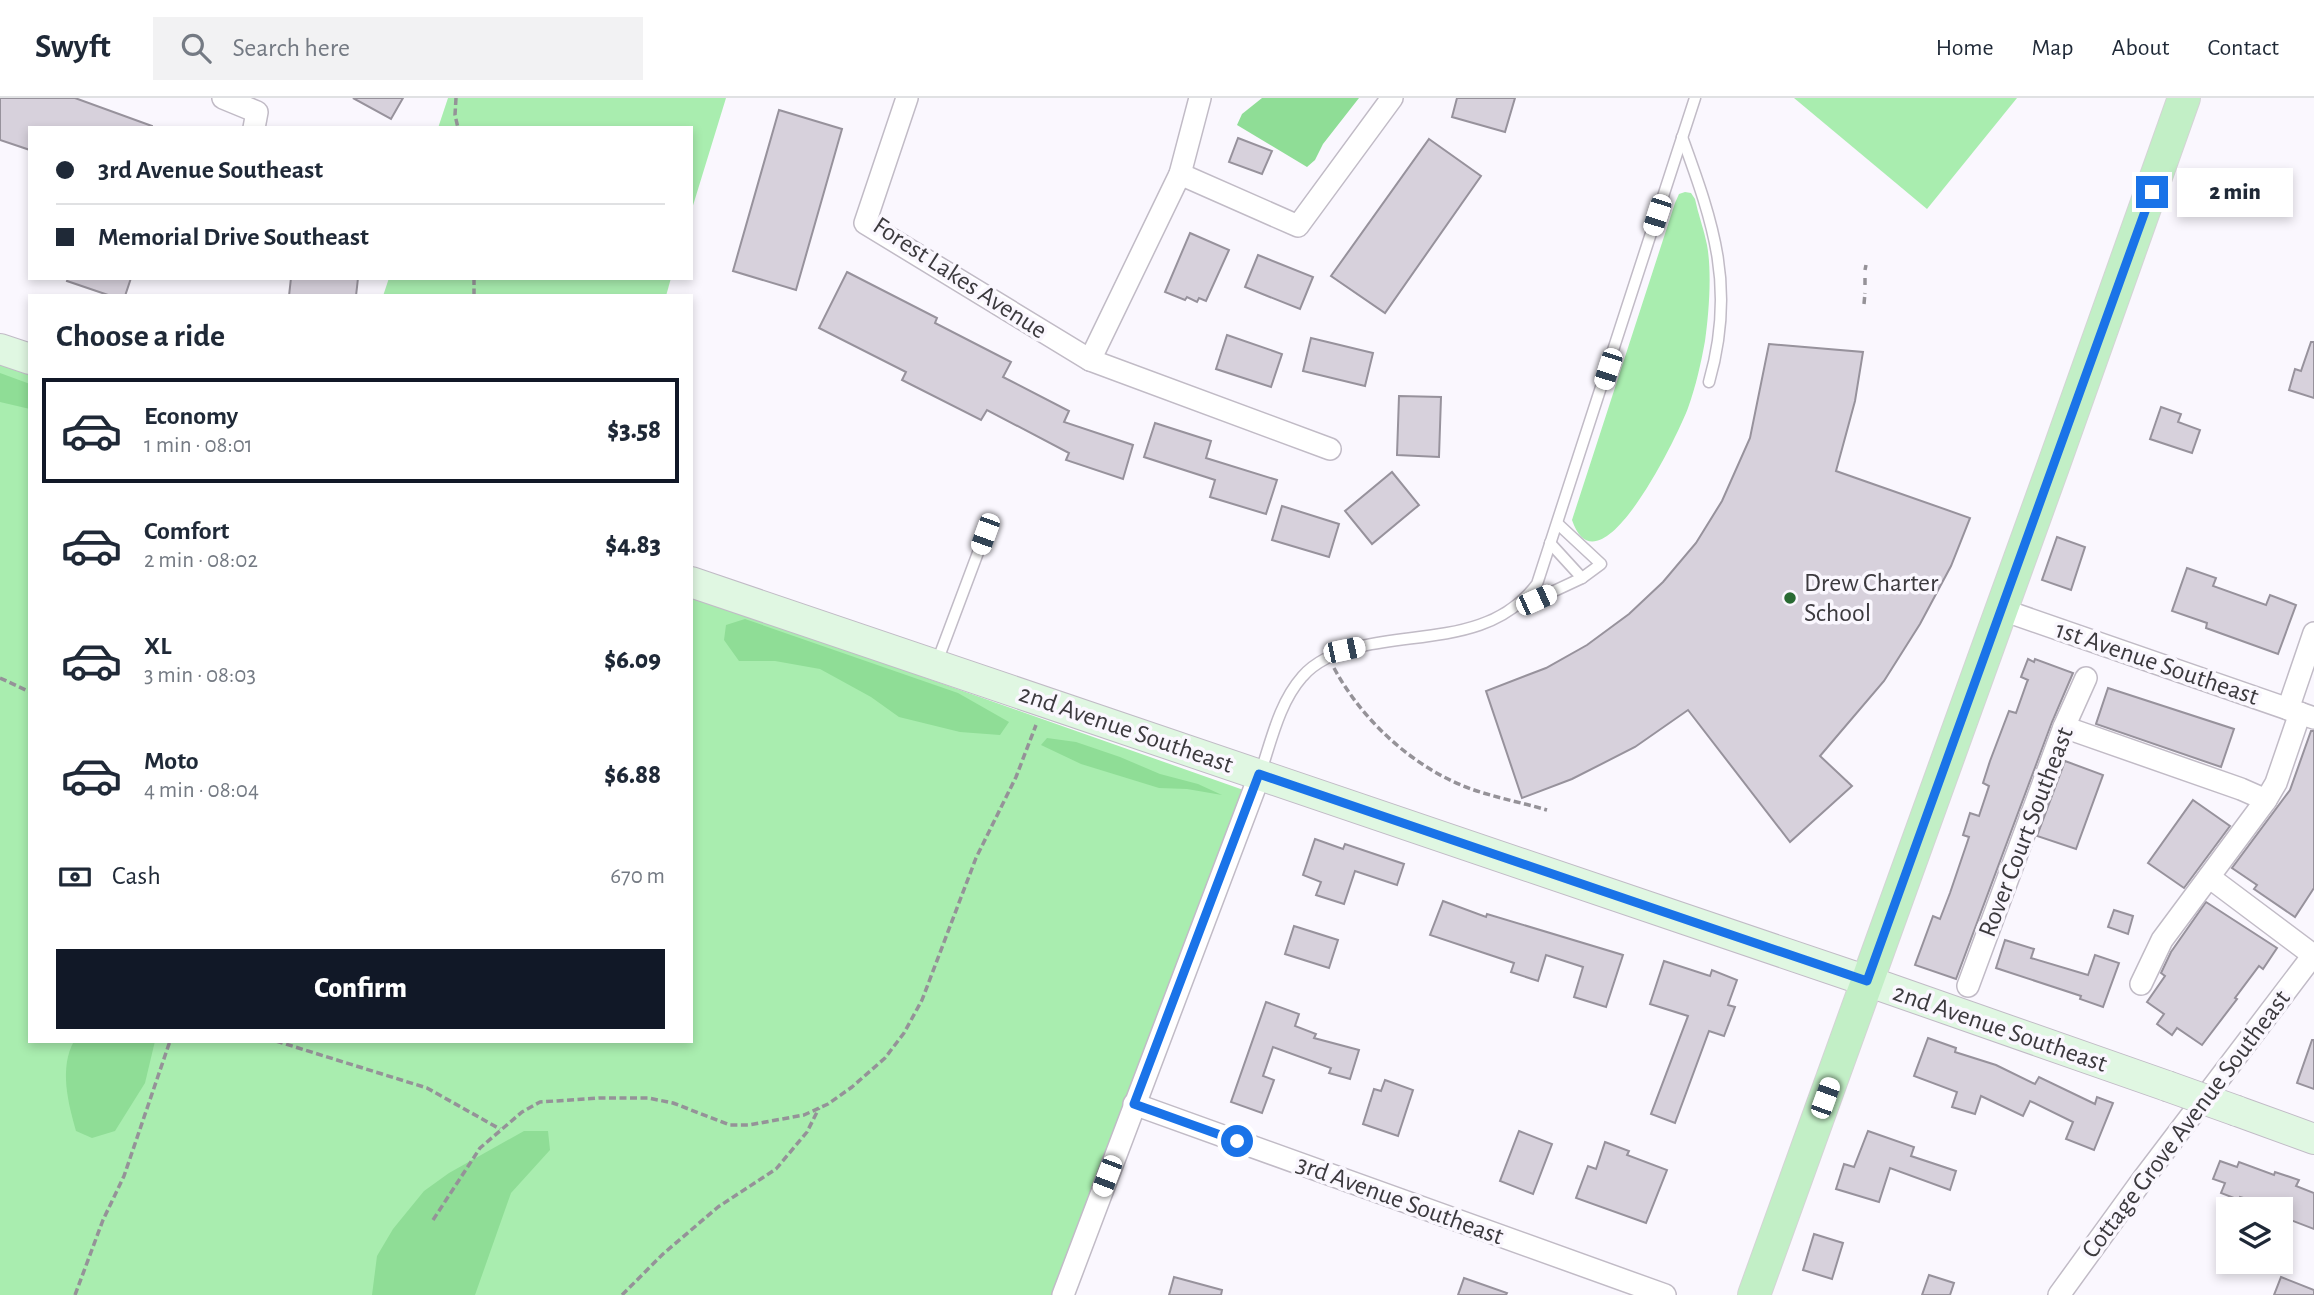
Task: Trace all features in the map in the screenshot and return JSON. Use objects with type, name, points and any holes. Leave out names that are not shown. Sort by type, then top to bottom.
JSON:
[{"type":"main road","points":[[1755,1295],[2184,98]]},
{"type":"street","points":[[223,98],[257,111],[254,126]]},
{"type":"street","name":"Forest Lakes Avenue","points":[[907,98],[865,223],[1090,360],[1330,449]]},
{"type":"street","points":[[1090,360],[1180,174],[1200,98]]},
{"type":"street","points":[[1180,174],[1298,226],[1392,98]]},
{"type":"street","points":[[0,349],[28,358]]},
{"type":"street","name":"2nd Avenue Southeast","points":[[693,583],[1867,981],[2314,1139]]},
{"type":"street","name":"1st Avenue Southeast","points":[[2000,609],[2301,713]]},
{"type":"street","points":[[2141,984],[2162,940],[2276,783],[2301,713],[2314,633]]},
{"type":"street","name":"Rover Court Southeast","points":[[1968,986],[2064,727],[2086,678]]},
{"type":"street","points":[[2064,727],[2266,800]]},
{"type":"street","points":[[1063,1295],[1259,774]]},
{"type":"street","points":[[2210,877],[2314,954]]},
{"type":"street","name":"Cottage Grove Avenue Southeast","points":[[2059,1295],[2143,1179],[2314,954]]},
{"type":"street","name":"3rd Avenue Southeast","points":[[1134,1104],[1665,1295]]},
{"type":"lane","points":[[1513,610],[1537,584],[1695,98]]},
{"type":"lane","points":[[1682,137],[1706,203],[1716,242],[1720,275],[1722,306],[1709,382]]},
{"type":"lane","points":[[1259,774],[1292,692],[1303,675],[1328,656],[1386,641],[1458,632],[1480,626],[1582,578],[1601,564],[1558,524]]},
{"type":"lane","points":[[936,665],[985,534]]},
{"type":"lane","points":[[1550,543],[1582,578]]},
{"type":"path","points":[[456,98],[454,115],[457,126]]},
{"type":"path","points":[[1865,278],[1865,285]]},
{"type":"path","points":[[1864,304],[1865,293]]},
{"type":"path","points":[[1328,656],[1366,714],[1406,752],[1453,781],[1475,790],[1547,810]]},
{"type":"path","points":[[0,678],[28,691]]},
{"type":"path","points":[[433,1220],[480,1148],[522,1112],[540,1102],[648,1098],[673,1102],[730,1125],[749,1125],[804,1115],[852,1087],[885,1058],[904,1033],[922,1000],[976,858],[1016,777],[1037,724]]},
{"type":"path","points":[[75,1295],[103,1220],[124,1176],[169,1043]]},
{"type":"path","points":[[282,1043],[427,1088],[500,1129]]},
{"type":"path","points":[[622,1295],[663,1254],[718,1207],[776,1169],[807,1132],[819,1108]]},
{"type":"green space","points":[[448,98],[726,98],[693,205],[693,126],[439,126]]},
{"type":"green space","points":[[1262,98],[1359,98],[1323,144],[1315,160],[1307,167],[1237,125],[1242,114]]},
{"type":"green space","points":[[1794,98],[2017,98],[1927,209]]},
{"type":"green space","points":[[1691,193],[1695,199],[1707,245],[1709,267],[1706,330],[1693,391],[1670,447],[1637,503],[1618,526],[1600,540],[1584,539],[1572,520],[1675,203],[1679,194]]},
{"type":"green space","points":[[388,280],[670,280],[667,294],[384,294]]},
{"type":"green space","points":[[0,351],[28,360],[28,1043],[693,1043],[693,596],[1252,793],[1055,1295],[0,1295]]},
{"type":"green space","points":[[0,373],[28,383],[28,409],[0,402]]},
{"type":"green space","points":[[745,619],[958,693],[1009,722],[1000,735],[960,732],[899,717],[871,697],[820,669],[775,661],[739,661],[724,640],[726,625]]},
{"type":"green space","points":[[1047,738],[1076,742],[1160,774],[1198,784],[1222,795],[1159,788],[1081,764],[1041,745]]},
{"type":"green space","points":[[73,1043],[155,1043],[145,1083],[115,1131],[92,1138],[76,1131],[66,1086],[69,1051]]},
{"type":"green space","points":[[524,1131],[548,1131],[550,1150],[511,1193],[475,1295],[372,1295],[377,1256],[393,1229],[424,1191],[449,1173]]},
{"type":"building","points":[[0,98],[75,98],[152,126],[28,126],[28,149],[0,140]]},
{"type":"building","points":[[353,98],[403,98],[391,119]]},
{"type":"building","points":[[1457,98],[1515,98],[1505,132],[1452,117]]},
{"type":"building","points":[[779,110],[842,129],[796,290],[733,271]]},
{"type":"building","points":[[1238,138],[1272,151],[1262,174],[1229,162]]},
{"type":"building","points":[[1429,139],[1481,176],[1385,313],[1331,276]]},
{"type":"building","points":[[1190,233],[1229,250],[1206,301],[1199,298],[1197,302],[1187,297],[1185,300],[1165,292]]},
{"type":"building","points":[[1258,255],[1313,277],[1300,309],[1245,287]]},
{"type":"building","points":[[847,272],[937,318],[935,323],[1011,362],[1003,377],[1069,411],[1064,422],[1133,445],[1123,479],[1066,460],[1069,453],[987,410],[981,420],[902,380],[906,372],[819,328]]},
{"type":"building","points":[[130,280],[126,294],[105,294],[67,281]]},
{"type":"building","points":[[291,280],[358,280],[356,294],[289,294]]},
{"type":"building","points":[[1227,335],[1282,354],[1271,387],[1216,369]]},
{"type":"building","points":[[1311,338],[1373,353],[1365,386],[1303,371]]},
{"type":"building","points":[[2311,342],[2314,342],[2314,398],[2289,390],[2295,369],[2301,371]]},
{"type":"building","name":"Drew Charter School","points":[[1769,344],[1863,352],[1855,401],[1836,471],[1970,518],[1951,566],[1920,624],[1884,681],[1820,756],[1852,786],[1790,842],[1688,710],[1635,747],[1572,779],[1522,798],[1486,691],[1546,668],[1587,645],[1629,614],[1663,582],[1696,543],[1722,501],[1750,438]]},
{"type":"building","points":[[1399,396],[1441,397],[1439,457],[1397,455]]},
{"type":"building","points":[[2161,407],[2181,414],[2178,422],[2200,430],[2192,453],[2150,439]]},
{"type":"building","points":[[1155,423],[1211,441],[1206,458],[1277,480],[1266,514],[1210,497],[1215,480],[1144,457]]},
{"type":"building","points":[[1392,472],[1419,505],[1372,544],[1345,511]]},
{"type":"building","points":[[1282,506],[1339,524],[1329,557],[1272,540]]},
{"type":"building","points":[[2057,537],[2085,547],[2071,590],[2042,580]]},
{"type":"building","points":[[2187,568],[2216,578],[2213,586],[2266,605],[2270,595],[2296,605],[2278,654],[2206,628],[2207,623],[2172,611]]},
{"type":"building","points":[[2028,659],[2073,673],[2052,722],[1956,979],[1915,965],[1933,916],[1940,919],[1950,893],[1969,837],[1963,835],[1970,813],[1979,816],[1989,786],[1983,783],[1990,761],[2009,711],[2016,713],[2028,680],[2021,677]]},
{"type":"building","points":[[2108,688],[2234,729],[2221,767],[2096,724]]},
{"type":"building","points":[[2311,731],[2314,731],[2314,888],[2295,917],[2254,889],[2257,885],[2232,868],[2290,790]]},
{"type":"building","points":[[2065,761],[2103,775],[2076,849],[2037,836]]},
{"type":"building","points":[[2193,800],[2230,826],[2184,888],[2148,863]]},
{"type":"building","points":[[1315,839],[1343,849],[1345,844],[1404,864],[1397,885],[1355,871],[1344,904],[1316,895],[1321,882],[1303,875]]},
{"type":"building","points":[[1443,901],[1486,917],[1487,914],[1623,955],[1606,1007],[1574,997],[1583,967],[1546,955],[1538,981],[1511,972],[1514,963],[1430,935]]},
{"type":"building","points":[[2206,902],[2277,948],[2263,969],[2259,966],[2202,1045],[2177,1028],[2172,1035],[2157,1024],[2164,1014],[2147,1002],[2165,976],[2161,973],[2171,952]]},
{"type":"building","points":[[2114,910],[2133,916],[2128,934],[2108,927]]},
{"type":"building","points":[[1294,926],[1338,940],[1329,968],[1285,954]]},
{"type":"building","points":[[2005,940],[2034,949],[2031,958],[2088,975],[2095,955],[2119,963],[2103,1007],[2080,999],[2081,996],[1996,968]]},
{"type":"building","points":[[1664,961],[1710,976],[1712,970],[1737,980],[1728,1005],[1735,1007],[1724,1036],[1709,1031],[1675,1123],[1651,1114],[1688,1016],[1650,1004]]},
{"type":"building","points":[[1266,1002],[1299,1014],[1295,1026],[1316,1034],[1314,1038],[1359,1050],[1350,1079],[1329,1073],[1331,1068],[1273,1047],[1263,1076],[1274,1080],[1262,1113],[1231,1102]]},
{"type":"building","points":[[1928,1038],[1956,1048],[1955,1052],[1996,1065],[2035,1084],[2039,1077],[2095,1104],[2097,1097],[2113,1103],[2094,1150],[2066,1139],[2073,1122],[2030,1101],[2023,1116],[1981,1096],[1975,1114],[1952,1107],[1957,1092],[1914,1076]]},
{"type":"building","points":[[2314,1040],[2314,1089],[2297,1083]]},
{"type":"building","points":[[1385,1080],[1413,1090],[1398,1136],[1363,1124],[1374,1089],[1381,1091]]},
{"type":"building","points":[[1519,1131],[1552,1144],[1533,1194],[1500,1181]]},
{"type":"building","points":[[1868,1131],[1914,1147],[1911,1156],[1956,1171],[1950,1190],[1890,1168],[1879,1202],[1836,1189],[1844,1164],[1854,1167]]},
{"type":"building","points":[[1605,1142],[1629,1151],[1627,1155],[1667,1170],[1646,1223],[1576,1198],[1588,1166],[1596,1169]]},
{"type":"building","points":[[2220,1161],[2237,1167],[2239,1162],[2274,1175],[2275,1172],[2299,1180],[2296,1186],[2314,1193],[2314,1229],[2293,1221],[2293,1197],[2231,1197],[2221,1193],[2225,1183],[2213,1179]]},
{"type":"building","points":[[1814,1234],[1843,1243],[1832,1279],[1803,1270]]},
{"type":"building","points":[[1929,1275],[1954,1283],[1950,1295],[1922,1295]]},
{"type":"building","points":[[1174,1277],[1222,1290],[1221,1295],[1169,1295]]},
{"type":"building","points":[[2281,1277],[2314,1290],[2314,1295],[2274,1295]]},
{"type":"building","points":[[1464,1278],[1507,1293],[1458,1295]]},
{"type":"place","name":"Drew Charter School","points":[[1790,598]]},
{"type":"route","points":[[1237,1141],[1134,1104],[1259,774],[1867,981],[2152,192]]}]
